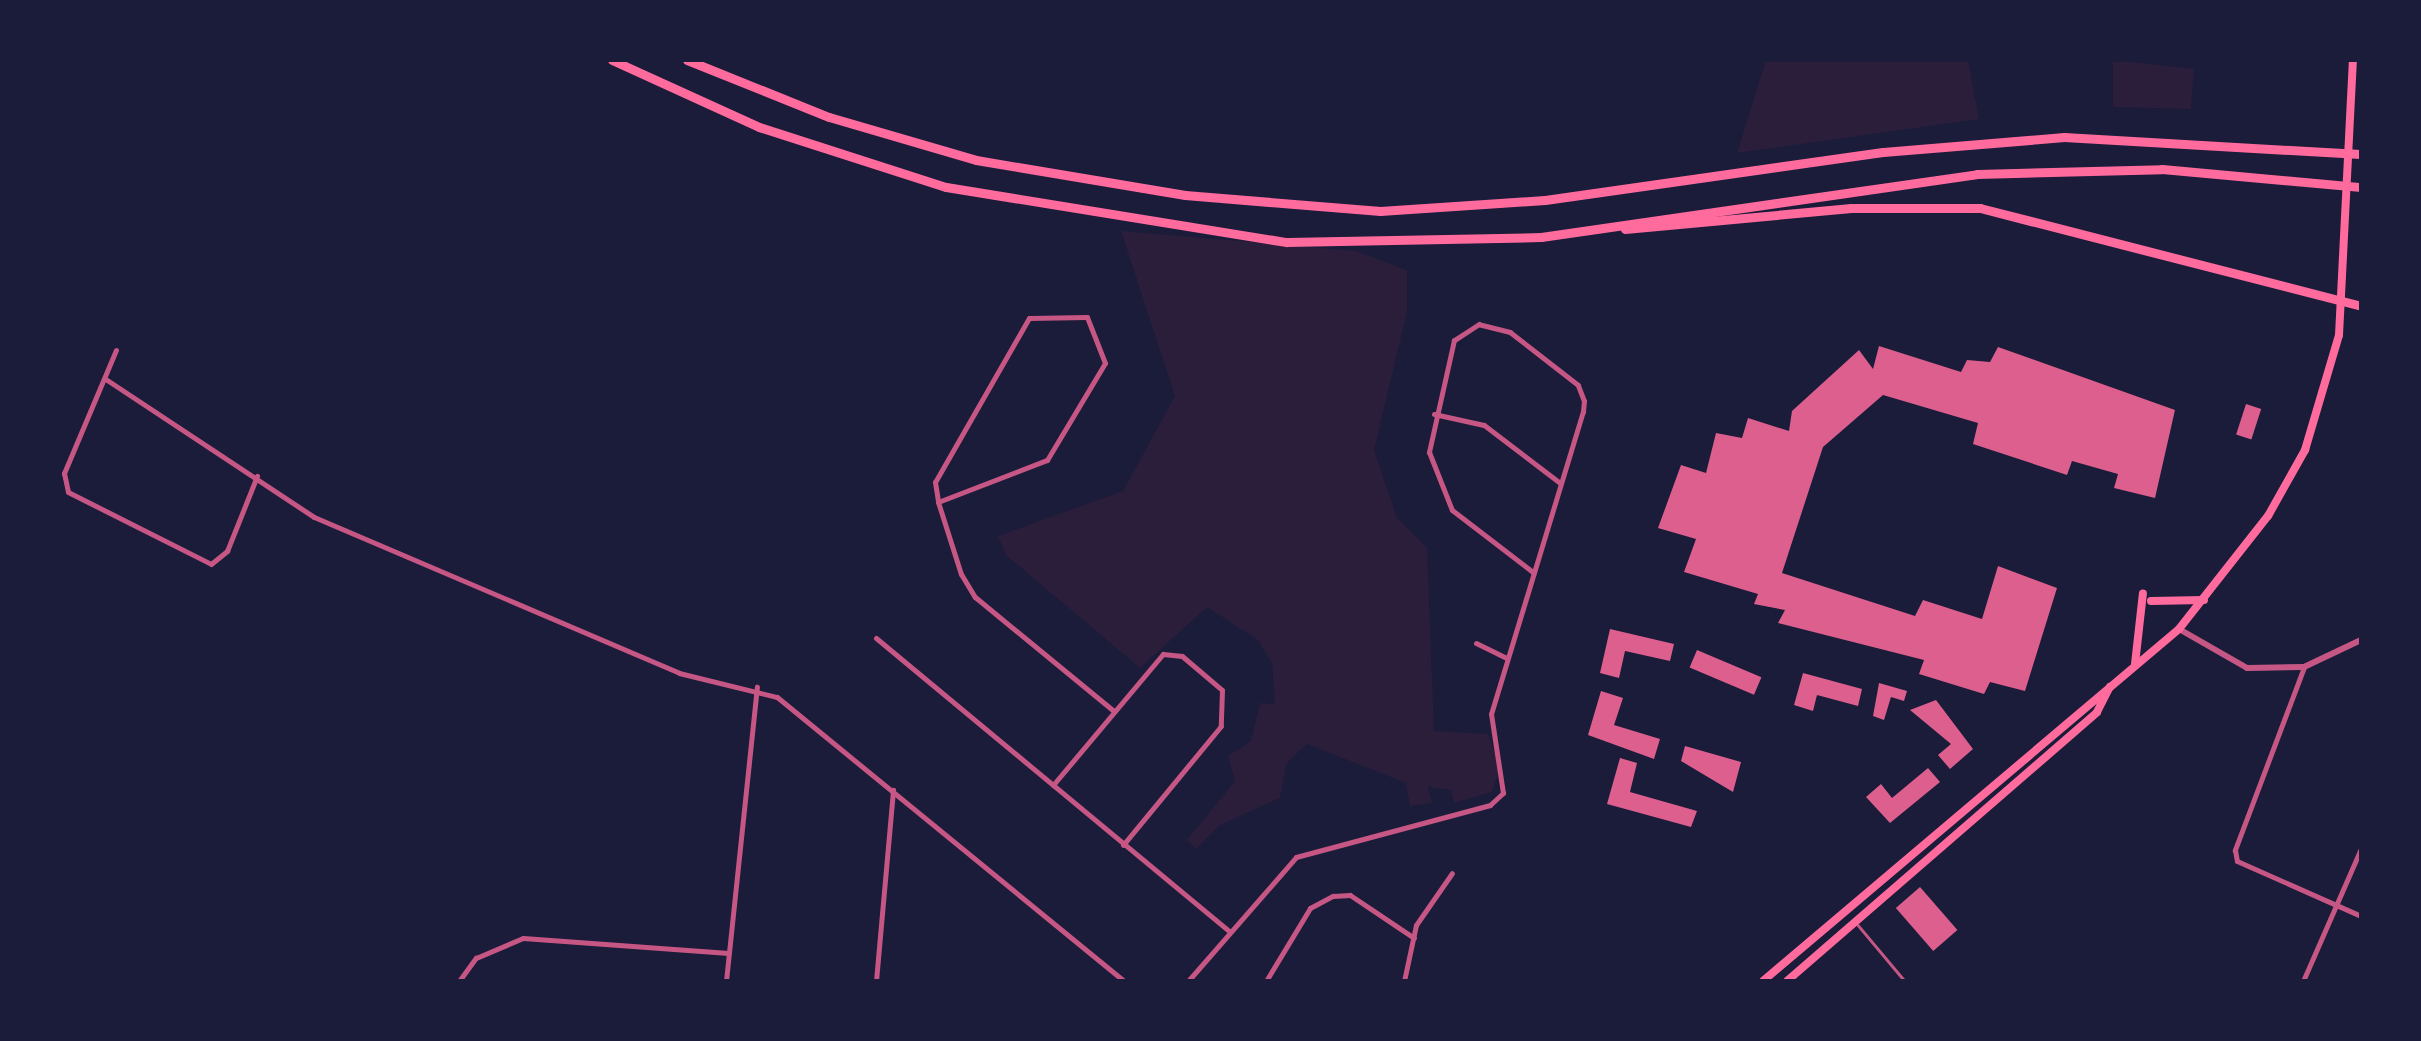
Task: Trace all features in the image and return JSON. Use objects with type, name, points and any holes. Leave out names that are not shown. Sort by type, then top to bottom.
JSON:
[{"type":"highway","points":[[612,60],[818,148],[1097,216],[1376,244],[1980,208],[2342,306],[2361,306]]},
{"type":"highway","points":[[687,60],[829,117],[976,160],[1185,195],[1380,211],[1545,200],[1976,143],[2272,145],[2361,152]]},
{"type":"highway","points":[[1612,228],[1996,173],[2162,168],[2361,187]]},
{"type":"main road","points":[[1764,981],[2179,628],[2204,600],[2305,450],[2342,306],[2354,60]]},
{"type":"main road","points":[[2133,668],[2145,633],[2143,593]]},
{"type":"main road","points":[[2151,600],[2204,600]]},
{"type":"main road","points":[[1787,981],[2097,712],[2110,687]]},
{"type":"street","points":[[938,502],[1047,460],[1106,363],[1088,317],[1029,318],[938,469],[938,502],[975,597],[1114,711]]},
{"type":"street","points":[[1188,981],[1301,854],[1490,805],[1505,789],[1490,725],[1507,658],[1534,573],[1560,483],[1582,391],[1503,327],[1479,324],[1457,335],[1434,414],[1429,452],[1447,504],[1534,573]]},
{"type":"street","points":[[116,350],[107,380],[64,473],[72,495],[211,564],[226,552],[256,476]]},
{"type":"street","points":[[107,380],[314,517],[679,673],[758,686],[893,790],[1124,981]]},
{"type":"street","points":[[1434,414],[1484,425],[1560,483]]},
{"type":"street","points":[[2179,628],[2234,666],[2304,666],[2361,640]]},
{"type":"street","points":[[876,638],[1229,931]]},
{"type":"street","points":[[1476,643],[1507,658]]},
{"type":"street","points":[[1054,785],[1114,711],[1170,652],[1228,703],[1216,733],[1123,844]]},
{"type":"street","points":[[2304,666],[2235,850],[2237,861],[2361,916]]},
{"type":"street","points":[[726,981],[758,686]]},
{"type":"street","points":[[876,981],[893,790]]},
{"type":"street","points":[[2302,981],[2361,848]]},
{"type":"street","points":[[1404,981],[1414,938],[1452,873]]},
{"type":"street","points":[[1266,981],[1310,908],[1333,896],[1350,895],[1414,938]]},
{"type":"street","points":[[460,981],[476,958],[522,938],[728,952]]},
{"type":"street","points":[[877,973],[888,981]]},
{"type":"lane","points":[[1845,912],[1905,981]]},
{"type":"shaded area","points":[[1766,60],[1968,60],[1979,119],[1737,153]]},
{"type":"shaded area","points":[[2113,60],[2194,69],[2191,109],[2113,107]]},
{"type":"shaded area","points":[[1121,231],[1356,251],[1407,270],[1407,312],[1374,450],[1397,518],[1427,548],[1434,731],[1488,734],[1500,767],[1492,792],[1454,803],[1451,790],[1428,787],[1432,803],[1410,806],[1406,783],[1307,744],[1286,764],[1280,798],[1220,825],[1196,849],[1187,840],[1235,781],[1228,756],[1251,741],[1260,703],[1275,704],[1272,663],[1258,640],[1207,607],[1140,668],[1006,555],[998,536],[1123,491],[1175,396]]},
{"type":"building","points":[[1879,346],[1961,372],[1967,360],[1990,362],[1998,347],[2175,410],[2155,498],[2114,488],[2118,474],[2072,461],[2067,475],[1973,444],[1978,423],[1883,395],[1823,447],[1782,573],[1915,616],[1923,600],[1982,619],[1998,566],[2057,588],[2025,691],[1990,682],[1984,694],[1919,674],[1924,660],[1778,623],[1785,610],[1754,604],[1758,594],[1684,572],[1696,539],[1658,528],[1681,465],[1706,473],[1716,433],[1742,438],[1748,418],[1789,431],[1792,411],[1859,350],[1873,369]]},
{"type":"building","points":[[2246,404],[2261,409],[2251,439],[2236,434]]},
{"type":"building","points":[[1610,629],[1674,644],[1670,661],[1625,651],[1619,678],[1600,673]]},
{"type":"building","points":[[1697,650],[1761,677],[1754,695],[1690,667]]},
{"type":"building","points":[[1803,673],[1862,689],[1858,706],[1817,695],[1813,711],[1794,705]]},
{"type":"building","points":[[1879,683],[1907,691],[1904,701],[1891,697],[1884,720],[1873,716]]},
{"type":"building","points":[[1601,691],[1623,698],[1614,725],[1660,739],[1654,759],[1588,735]]},
{"type":"building","points":[[1936,700],[1973,749],[1950,769],[1938,755],[1951,744],[1910,710]]},
{"type":"building","points":[[1685,746],[1741,762],[1733,792],[1681,761]]},
{"type":"building","points":[[1620,758],[1637,763],[1630,792],[1697,811],[1691,827],[1607,804]]},
{"type":"building","points":[[1928,768],[1940,782],[1890,823],[1866,797],[1881,784],[1892,798]]},
{"type":"building","points":[[1920,887],[1957,930],[1933,951],[1896,908]]}]
